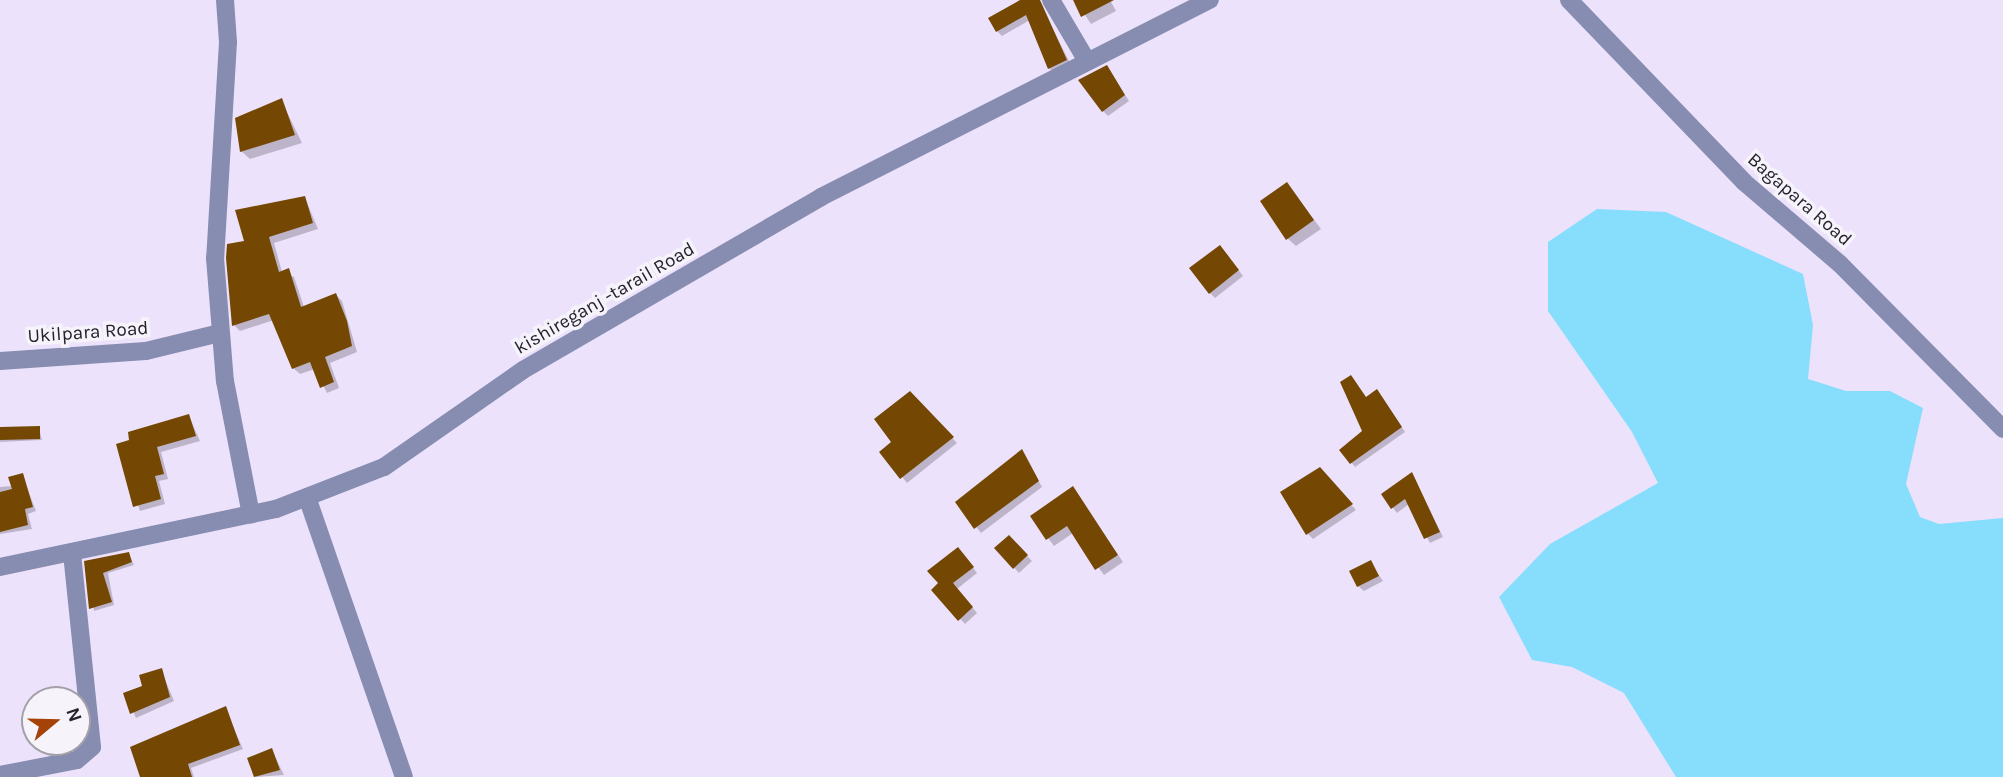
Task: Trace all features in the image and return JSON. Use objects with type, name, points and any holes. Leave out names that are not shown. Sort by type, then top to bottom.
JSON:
[{"type":"street","points":[[225,0],[229,42],[215,258],[220,333],[251,515]]},
{"type":"street","points":[[1051,0],[1087,61]]},
{"type":"street","name":"kishireganj -tarail Road","points":[[0,567],[251,515],[384,467],[533,364],[821,197],[1210,0]]},
{"type":"street","name":"Bagapara Road","points":[[1569,0],[1744,182],[1840,264],[2003,429]]},
{"type":"street","name":"Ukilpara Road","points":[[0,361],[146,351],[220,333]]},
{"type":"street","points":[[307,497],[404,777]]},
{"type":"street","points":[[0,775],[77,760],[92,747],[72,554]]},
{"type":"water","points":[[1597,209],[1666,212],[1803,274],[1813,325],[1808,379],[1846,391],[1890,391],[1923,408],[1906,484],[1920,517],[1939,524],[2003,518],[2003,777],[1676,777],[1624,693],[1572,667],[1532,660],[1499,597],[1550,544],[1658,483],[1632,432],[1548,311],[1548,242]]},
{"type":"building","points":[[1020,0],[1040,0],[1067,60],[1048,69],[1026,15],[996,32],[988,18]]},
{"type":"building","points":[[1073,0],[1114,0],[1081,17]]},
{"type":"building","points":[[1107,65],[1125,95],[1102,112],[1078,80]]},
{"type":"building","points":[[282,98],[295,135],[240,152],[235,118]]},
{"type":"building","points":[[1287,182],[1314,220],[1286,240],[1260,201]]},
{"type":"building","points":[[305,196],[313,223],[269,237],[279,272],[289,268],[301,307],[336,293],[347,321],[352,346],[325,357],[334,382],[320,388],[310,362],[292,369],[269,314],[232,326],[226,258],[227,244],[244,241],[235,210]]},
{"type":"building","points":[[1220,245],[1239,270],[1209,294],[1189,268]]},
{"type":"building","points":[[1351,375],[1366,397],[1377,389],[1402,427],[1350,464],[1339,450],[1362,431],[1340,382]]},
{"type":"building","points":[[910,391],[954,437],[900,479],[879,452],[891,442],[874,419]]},
{"type":"building","points":[[189,414],[196,436],[157,447],[164,474],[155,476],[161,499],[133,507],[116,444],[129,440],[128,432]]},
{"type":"building","points":[[40,426],[40,439],[0,440],[0,427]]},
{"type":"building","points":[[1022,449],[1039,481],[974,529],[955,502]]},
{"type":"building","points":[[1320,467],[1353,504],[1306,535],[1280,492]]},
{"type":"building","points":[[1412,472],[1440,532],[1424,539],[1405,499],[1391,509],[1381,494]]},
{"type":"building","points":[[23,473],[33,507],[25,509],[28,525],[0,532],[0,492],[12,489],[8,477]]},
{"type":"building","points":[[1073,486],[1118,555],[1095,570],[1067,526],[1046,540],[1030,516]]},
{"type":"building","points":[[1009,535],[1028,555],[1013,569],[994,548]]},
{"type":"building","points":[[958,547],[974,567],[953,583],[973,607],[958,621],[931,590],[938,583],[927,571]]},
{"type":"building","points":[[129,552],[132,562],[103,573],[112,602],[89,609],[84,561]]},
{"type":"building","points":[[1371,560],[1379,576],[1357,587],[1349,571]]},
{"type":"building","points":[[162,668],[170,697],[130,714],[123,693],[142,686],[139,675]]},
{"type":"building","points":[[226,706],[240,745],[188,764],[192,777],[140,777],[130,747]]},
{"type":"building","points":[[272,748],[280,770],[254,777],[247,758]]}]
